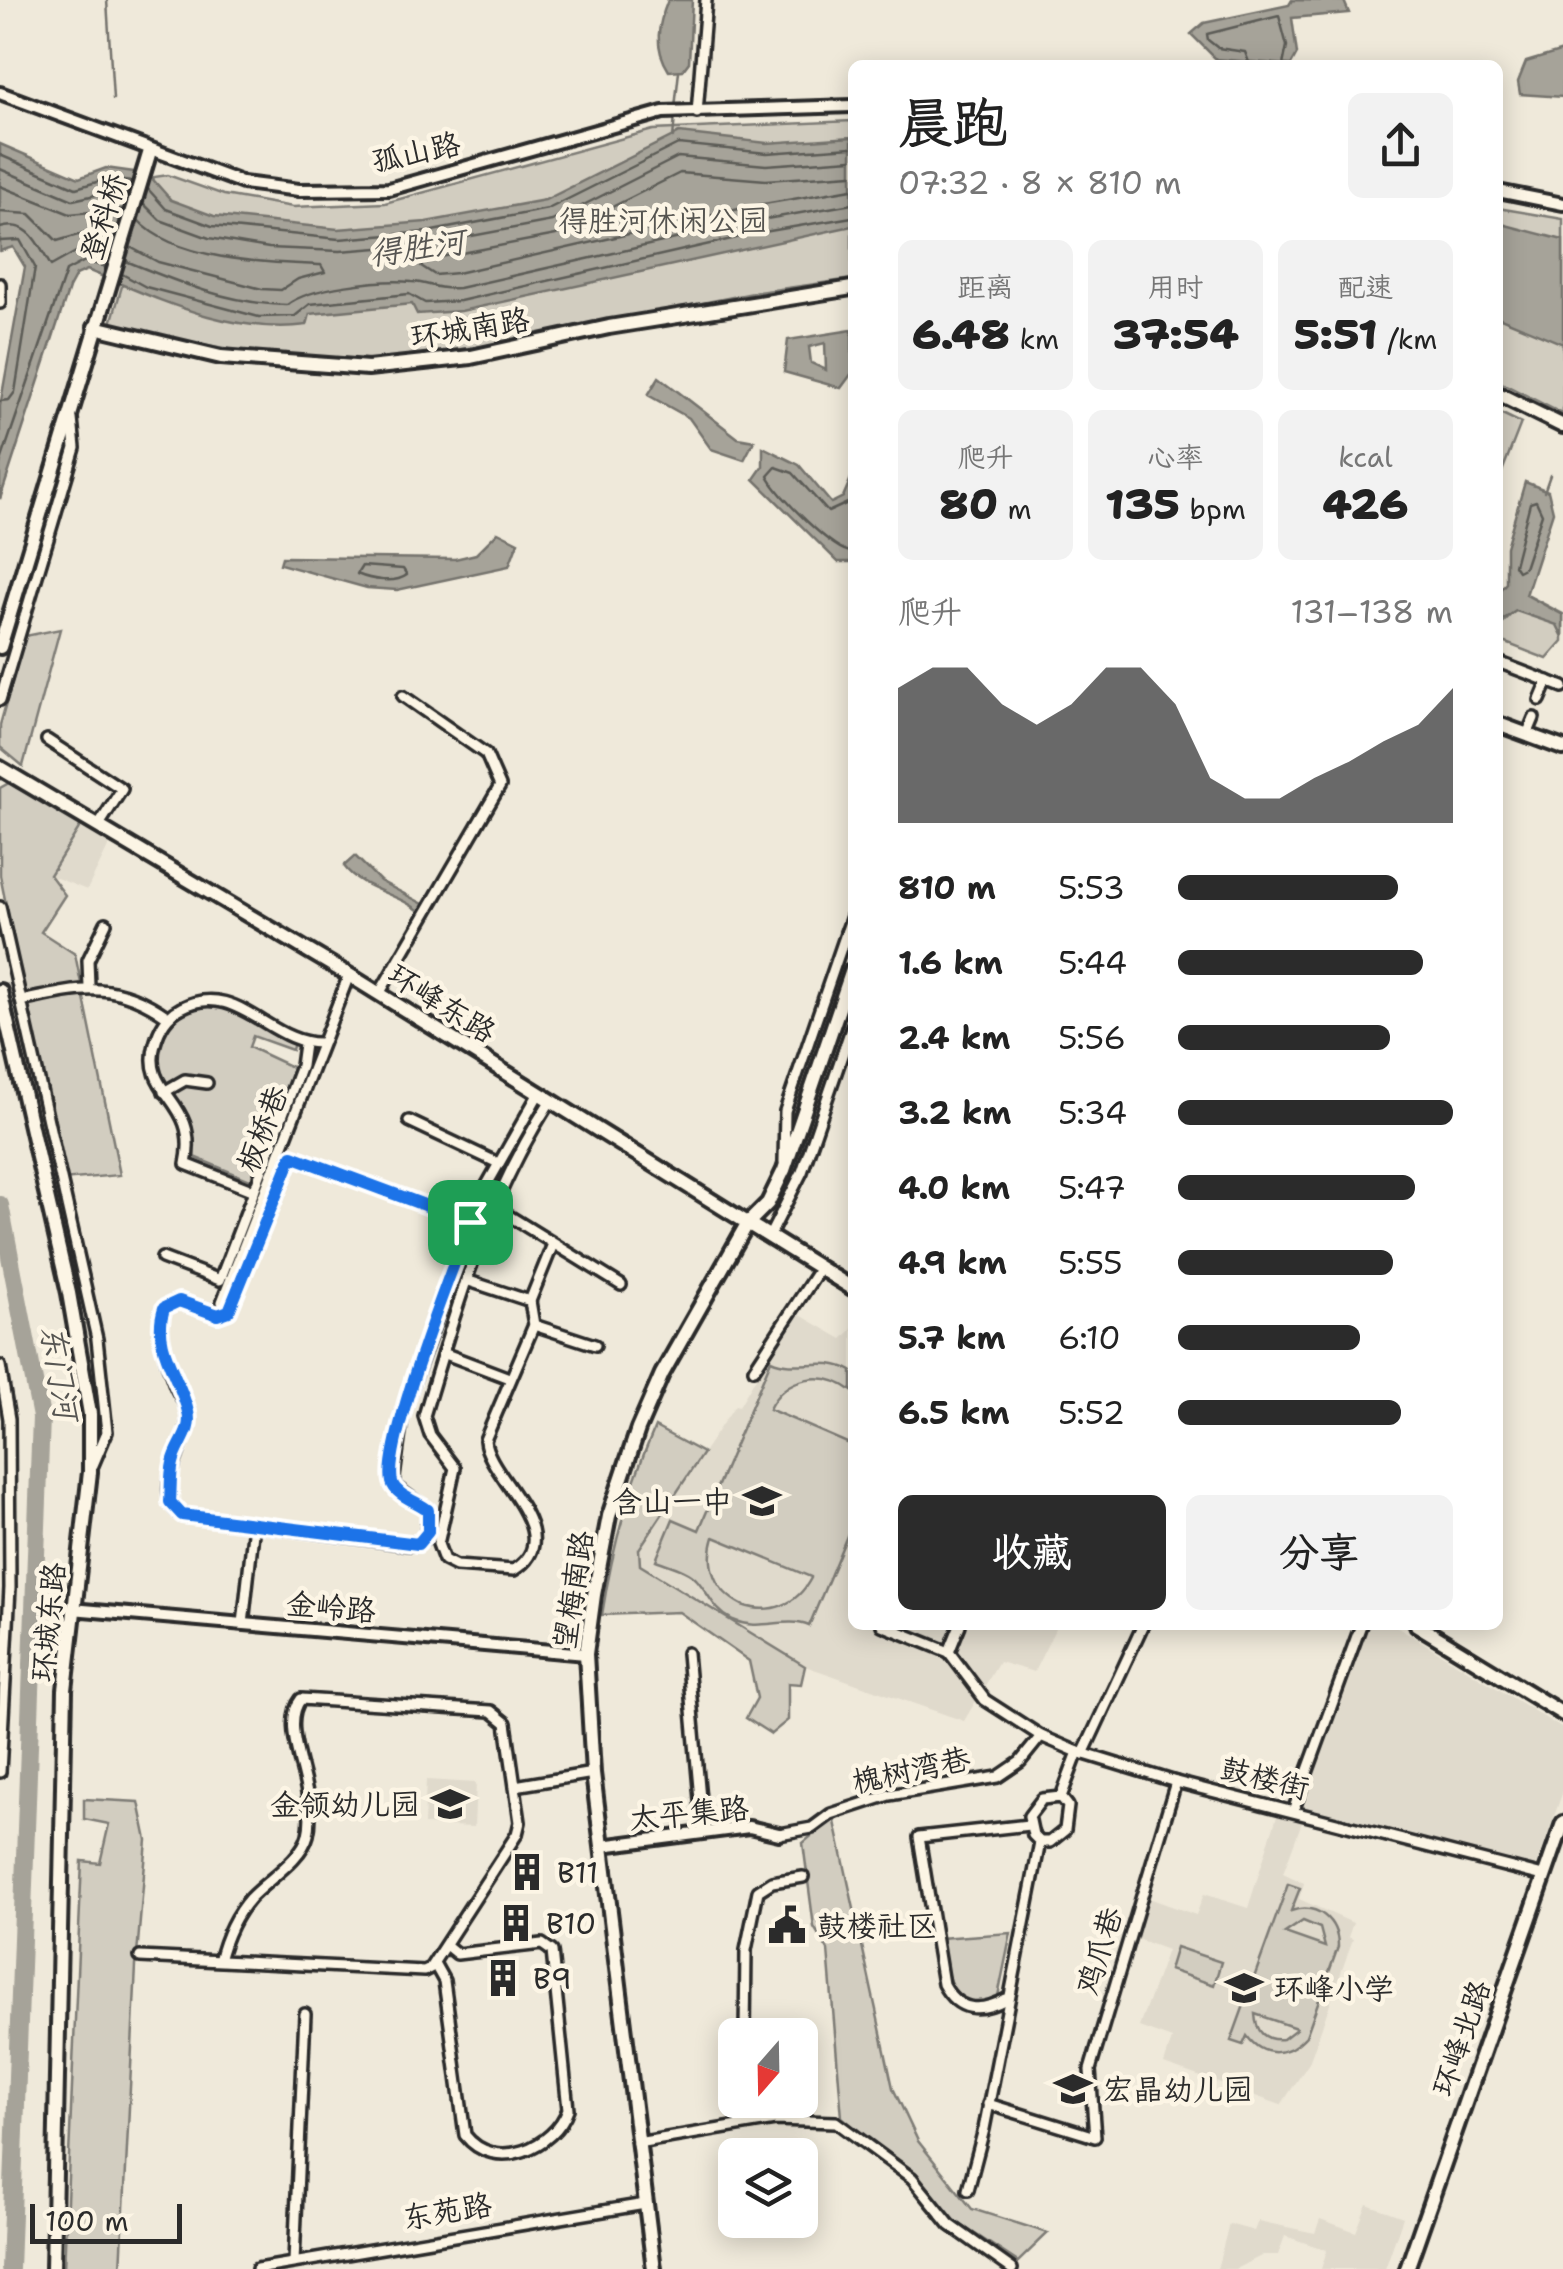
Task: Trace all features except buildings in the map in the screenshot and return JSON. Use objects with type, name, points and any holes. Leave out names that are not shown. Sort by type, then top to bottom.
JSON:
[{"type":"main road","name":"登科桥","points":[[95,327],[150,151]]},
{"type":"main road","name":"环城南路","points":[[95,327],[221,358],[368,368],[471,357],[609,327],[848,289]]},
{"type":"main road","points":[[0,647],[95,327]]},
{"type":"main road","points":[[1503,396],[1563,426]]},
{"type":"main road","points":[[1503,726],[1563,748]]},
{"type":"main road","name":"环峰东路","points":[[0,768],[349,975],[848,1286]]},
{"type":"main road","name":"望梅南路","points":[[654,2269],[593,1772],[586,1654],[610,1516],[638,1428],[662,1374],[747,1224],[768,1203],[784,1170],[848,982]]},
{"type":"main road","name":"环城东路","points":[[0,991],[69,1294],[90,1414],[90,1472],[65,1690],[53,2269]]},
{"type":"main road","points":[[1425,1630],[1563,1714]]},
{"type":"main road","name":"环峰北路","points":[[1407,2269],[1563,1824]]},
{"type":"street","points":[[697,113],[706,0]]},
{"type":"street","name":"孤山路","points":[[0,93],[243,183],[299,190],[389,189],[663,112],[848,106]]},
{"type":"street","points":[[1503,192],[1563,204]]},
{"type":"street","points":[[0,302],[1,287]]},
{"type":"street","points":[[0,700],[75,448],[71,408]]},
{"type":"street","points":[[1503,664],[1563,687]]},
{"type":"street","points":[[1540,700],[1548,681]]},
{"type":"street","points":[[379,994],[500,786],[486,754],[403,696]]},
{"type":"street","points":[[1527,735],[1534,718]]},
{"type":"street","points":[[47,740],[122,789],[99,825]]},
{"type":"street","points":[[0,907],[102,1374],[106,1432],[90,1472]]},
{"type":"street","points":[[89,987],[91,951],[106,923]]},
{"type":"street","points":[[784,1170],[784,1112],[848,939]]},
{"type":"street","name":"板桥巷","points":[[222,1302],[349,975]]},
{"type":"street","points":[[20,1000],[89,987],[126,994],[168,1017]]},
{"type":"street","points":[[254,1191],[186,1164],[189,1130],[164,1092],[153,1055],[168,1017],[196,1002],[225,1000],[304,1044],[322,1043]]},
{"type":"street","points":[[769,1238],[802,1172],[848,1038]]},
{"type":"street","points":[[162,1258],[220,1280],[302,1066],[304,1044]]},
{"type":"street","points":[[164,1092],[185,1080],[207,1083]]},
{"type":"street","points":[[470,1222],[292,1156],[229,1311],[218,1315],[179,1301],[164,1308],[160,1331],[175,1384],[189,1415],[186,1437],[173,1463],[170,1502],[182,1515],[410,1545],[426,1538],[428,1510],[396,1489],[391,1478],[403,1410],[470,1222],[496,1162],[545,1097]]},
{"type":"street","points":[[545,1097],[493,1206],[424,1416],[430,1435],[454,1468],[438,1544],[444,1560],[456,1566],[514,1570],[528,1550],[526,1510],[486,1449],[509,1378],[534,1325],[530,1301],[552,1244]]},
{"type":"street","points":[[409,1121],[496,1162]]},
{"type":"street","points":[[493,1206],[621,1286]]},
{"type":"street","points":[[754,1368],[820,1268]]},
{"type":"street","points":[[466,1280],[530,1301]]},
{"type":"street","points":[[534,1325],[596,1345]]},
{"type":"street","points":[[443,1353],[509,1378]]},
{"type":"street","points":[[0,1366],[9,1419],[10,1588],[0,1772]]},
{"type":"street","points":[[243,1624],[254,1524]]},
{"type":"street","name":"金岭路","points":[[72,1609],[586,1654]]},
{"type":"street","points":[[894,1630],[949,1652],[958,1630]]},
{"type":"street","points":[[1061,1797],[1141,1630]]},
{"type":"street","points":[[1293,1811],[1359,1630]]},
{"type":"street","name":"鼓楼街","points":[[949,1652],[985,1700],[1041,1736],[1080,1753],[1176,1782],[1544,1876]]},
{"type":"street","points":[[688,1653],[703,1833]]},
{"type":"street","points":[[140,1957],[219,1961],[424,1970],[434,1963],[517,1834],[506,1723],[491,1710],[301,1699],[293,1716],[293,1741],[309,1788],[308,1834],[299,1850],[239,1912],[219,1961]]},
{"type":"street","name":"槐树湾巷","points":[[780,1834],[812,1828],[830,1814],[890,1795],[998,1777],[1020,1762],[1041,1736]]},
{"type":"street","points":[[515,1786],[593,1772]]},
{"type":"street","name":"鸡爪巷","points":[[988,2104],[1095,2137],[1090,2070],[1176,1782]]},
{"type":"street","points":[[968,2190],[1040,1842],[1030,1825],[1034,1807],[1042,1799],[1061,1797]]},
{"type":"street","points":[[1040,1842],[1050,1842],[1064,1830],[1068,1806],[1061,1797]]},
{"type":"street","points":[[1006,1999],[990,2008],[968,2008],[950,1996],[943,1984],[918,1837],[1030,1825]]},
{"type":"street","name":"太平集路","points":[[602,1846],[749,1827],[780,1834]]},
{"type":"street","points":[[745,2018],[746,1950],[758,1891],[772,1882],[803,1877]]},
{"type":"street","points":[[434,1963],[444,1980],[465,2135],[500,2153],[513,2154],[542,2143],[563,2123],[568,2109],[552,1951],[542,1944],[457,1954],[446,1945]]},
{"type":"street","points":[[294,2262],[305,2014]]},
{"type":"street","points":[[741,2125],[742,2118]]},
{"type":"street","points":[[637,2143],[775,2120],[846,2127],[912,2178],[950,2225],[1012,2269]]},
{"type":"street","name":"东苑路","points":[[256,2269],[645,2204]]},
{"type":"shaded area","points":[[81,825],[110,843],[87,890],[49,875]]},
{"type":"shaded area","name":"含山一中","points":[[795,1312],[842,1339],[848,1333],[848,1630],[1055,1630],[1034,1672],[999,1662],[964,1721],[805,1666],[640,1565],[638,1549],[735,1405],[739,1406]]},
{"type":"shaded area","points":[[1367,1630],[1403,1630],[1563,1729],[1563,1791],[1535,1870],[1301,1810]]},
{"type":"shaded area","name":"金领幼儿园","points":[[426,1780],[476,1783],[474,1827],[424,1825]]},
{"type":"shaded area","name":"环峰小学","points":[[1278,1813],[1303,1819],[1283,1873],[1304,1883],[1299,1899],[1353,1923],[1348,1937],[1353,1939],[1309,2063],[1281,2105],[1164,2064],[1172,2039],[1139,2027],[1167,1950],[1132,1937],[1146,1897],[1196,1915],[1204,1894],[1248,1908]]},
{"type":"shaded area","points":[[1367,2204],[1403,2217],[1385,2269],[1321,2269],[1327,2250],[1285,2236],[1278,2255],[1263,2255],[1235,2269],[1217,2269],[1229,2224],[1254,2231],[1258,2221],[1315,2233],[1320,2219],[1356,2232]]},
{"type":"green space","name":"得胜河休闲公园","points":[[848,121],[848,280],[758,292],[483,346],[369,362],[240,351],[110,327],[154,177],[168,175],[224,195],[293,207],[385,203],[653,130]]},
{"type":"green space","points":[[1503,209],[1563,219],[1563,414],[1503,384]]},
{"type":"green space","points":[[1503,414],[1521,423],[1503,469]]},
{"type":"green space","points":[[1529,596],[1563,614],[1563,641],[1547,659],[1503,642],[1503,623]]},
{"type":"green space","points":[[60,629],[23,766],[0,747],[0,725],[25,636]]},
{"type":"green space","points":[[9,783],[81,825],[50,875],[65,895],[41,932],[75,954],[120,1175],[62,1180],[0,875],[0,788]]},
{"type":"green space","points":[[198,1004],[230,1006],[294,1042],[292,1050],[253,1036],[249,1047],[296,1069],[256,1175],[250,1180],[194,1157],[191,1123],[157,1068],[156,1056],[163,1034],[178,1017]]},
{"type":"green space","points":[[771,1360],[848,1369],[848,1388],[829,1380],[806,1379],[785,1389],[769,1409],[848,1443],[848,1533],[809,1626],[753,1625],[726,1616],[693,1576],[656,1560],[673,1519],[699,1530]],"holes":[[[714,1537],[811,1577],[791,1601],[773,1608],[742,1605],[725,1593],[714,1577]]]},
{"type":"green space","points":[[655,1427],[703,1453],[639,1549],[640,1565],[805,1666],[801,1684],[788,1683],[788,1720],[771,1734],[746,1718],[757,1698],[749,1661],[679,1612],[602,1615],[622,1520]]},
{"type":"green space","points":[[84,1799],[139,1802],[147,1840],[136,1966],[121,2269],[64,2269],[82,1861],[100,1863],[109,1824],[84,1819]]},
{"type":"green space","points":[[834,1817],[893,2088],[918,2141],[972,2209],[1048,2233],[1018,2262],[943,2213],[915,2177],[842,2117],[828,1950],[814,1927],[803,1843]]},
{"type":"green space","points":[[1288,1884],[1300,1888],[1291,1911],[1309,1909],[1324,1915],[1334,1929],[1338,1947],[1306,2036],[1292,2048],[1276,2052],[1261,2049],[1247,2036],[1243,2045],[1231,2041]],"holes":[[[1303,1921],[1320,1928],[1325,1947],[1285,1933]],[[1255,2014],[1296,2028],[1296,2029],[1283,2039],[1266,2037],[1257,2026]]]},
{"type":"green space","points":[[1011,1933],[998,1996],[980,2005],[960,1996],[949,1980],[939,1938]]},
{"type":"green space","points":[[1176,1947],[1221,1962],[1214,1985],[1169,1970]]},
{"type":"water","points":[[668,0],[692,0],[689,62],[683,70],[669,71],[659,44]]},
{"type":"water","points":[[1292,0],[1344,1],[1349,13],[1292,18],[1297,54],[1294,60],[1216,59],[1191,34],[1204,23],[1289,5]]},
{"type":"water","points":[[1563,51],[1563,97],[1520,94],[1518,82],[1526,62]]},
{"type":"water","name":"得胜河休闲公园","points":[[679,133],[767,143],[848,137],[848,227],[461,311],[417,314],[412,304],[310,314],[307,325],[249,325],[194,312],[87,270],[76,275],[69,288],[0,499],[0,406],[25,267],[13,247],[0,251],[0,144],[79,178],[106,168],[148,174],[171,200],[214,216],[338,229],[426,222],[545,200]]},
{"type":"water","points":[[1503,224],[1563,240],[1563,344],[1503,319]]},
{"type":"water","points":[[848,331],[848,378],[841,388],[784,372],[788,340]],"holes":[[[825,343],[826,370],[811,363],[809,347]]]},
{"type":"water","points":[[659,377],[738,438],[754,441],[744,460],[711,449],[689,418],[648,395]]},
{"type":"water","points":[[763,447],[799,465],[831,503],[843,497],[848,485],[848,562],[838,562],[754,479],[763,466]]},
{"type":"water","points":[[1525,482],[1548,491],[1553,512],[1526,595],[1563,615],[1563,637],[1557,625],[1516,611],[1503,620],[1506,547]]},
{"type":"water","points":[[498,532],[518,542],[509,566],[397,590],[367,588],[280,564],[282,557],[455,559],[476,554]]},
{"type":"water","points":[[355,856],[380,881],[427,906],[423,914],[351,874],[344,866]]},
{"type":"waterway","points":[[107,0],[113,99]]},
{"type":"waterway","points":[[675,108],[679,71]]},
{"type":"waterway","points":[[673,138],[675,116]]},
{"type":"waterway","points":[[1544,492],[1550,475]]},
{"type":"waterway","name":"东门河","points":[[0,1205],[41,1417],[10,2269]]},
{"type":"place","name":"含山一中","points":[[762,1501]]},
{"type":"place","name":"金领幼儿园","points":[[450,1804]]},
{"type":"place","name":"B11","points":[[527,1872]]},
{"type":"place","name":"B10","points":[[516,1923]]},
{"type":"place","name":"鼓楼社区","points":[[787,1925]]},
{"type":"place","name":"B9","points":[[503,1978]]},
{"type":"place","name":"环峰小学","points":[[1244,1988]]},
{"type":"place","name":"宏晶幼儿园","points":[[1073,2089]]},
{"type":"route","points":[[292,1156],[470,1222],[403,1410],[391,1478],[396,1489],[428,1510],[428,1532],[423,1542],[410,1545],[182,1515],[174,1510],[170,1502],[173,1463],[186,1437],[189,1415],[175,1384],[160,1331],[164,1308],[179,1301],[218,1315],[229,1311],[292,1156]]},
{"type":"water label","name":"得胜河","points":[[417,247]]}]
